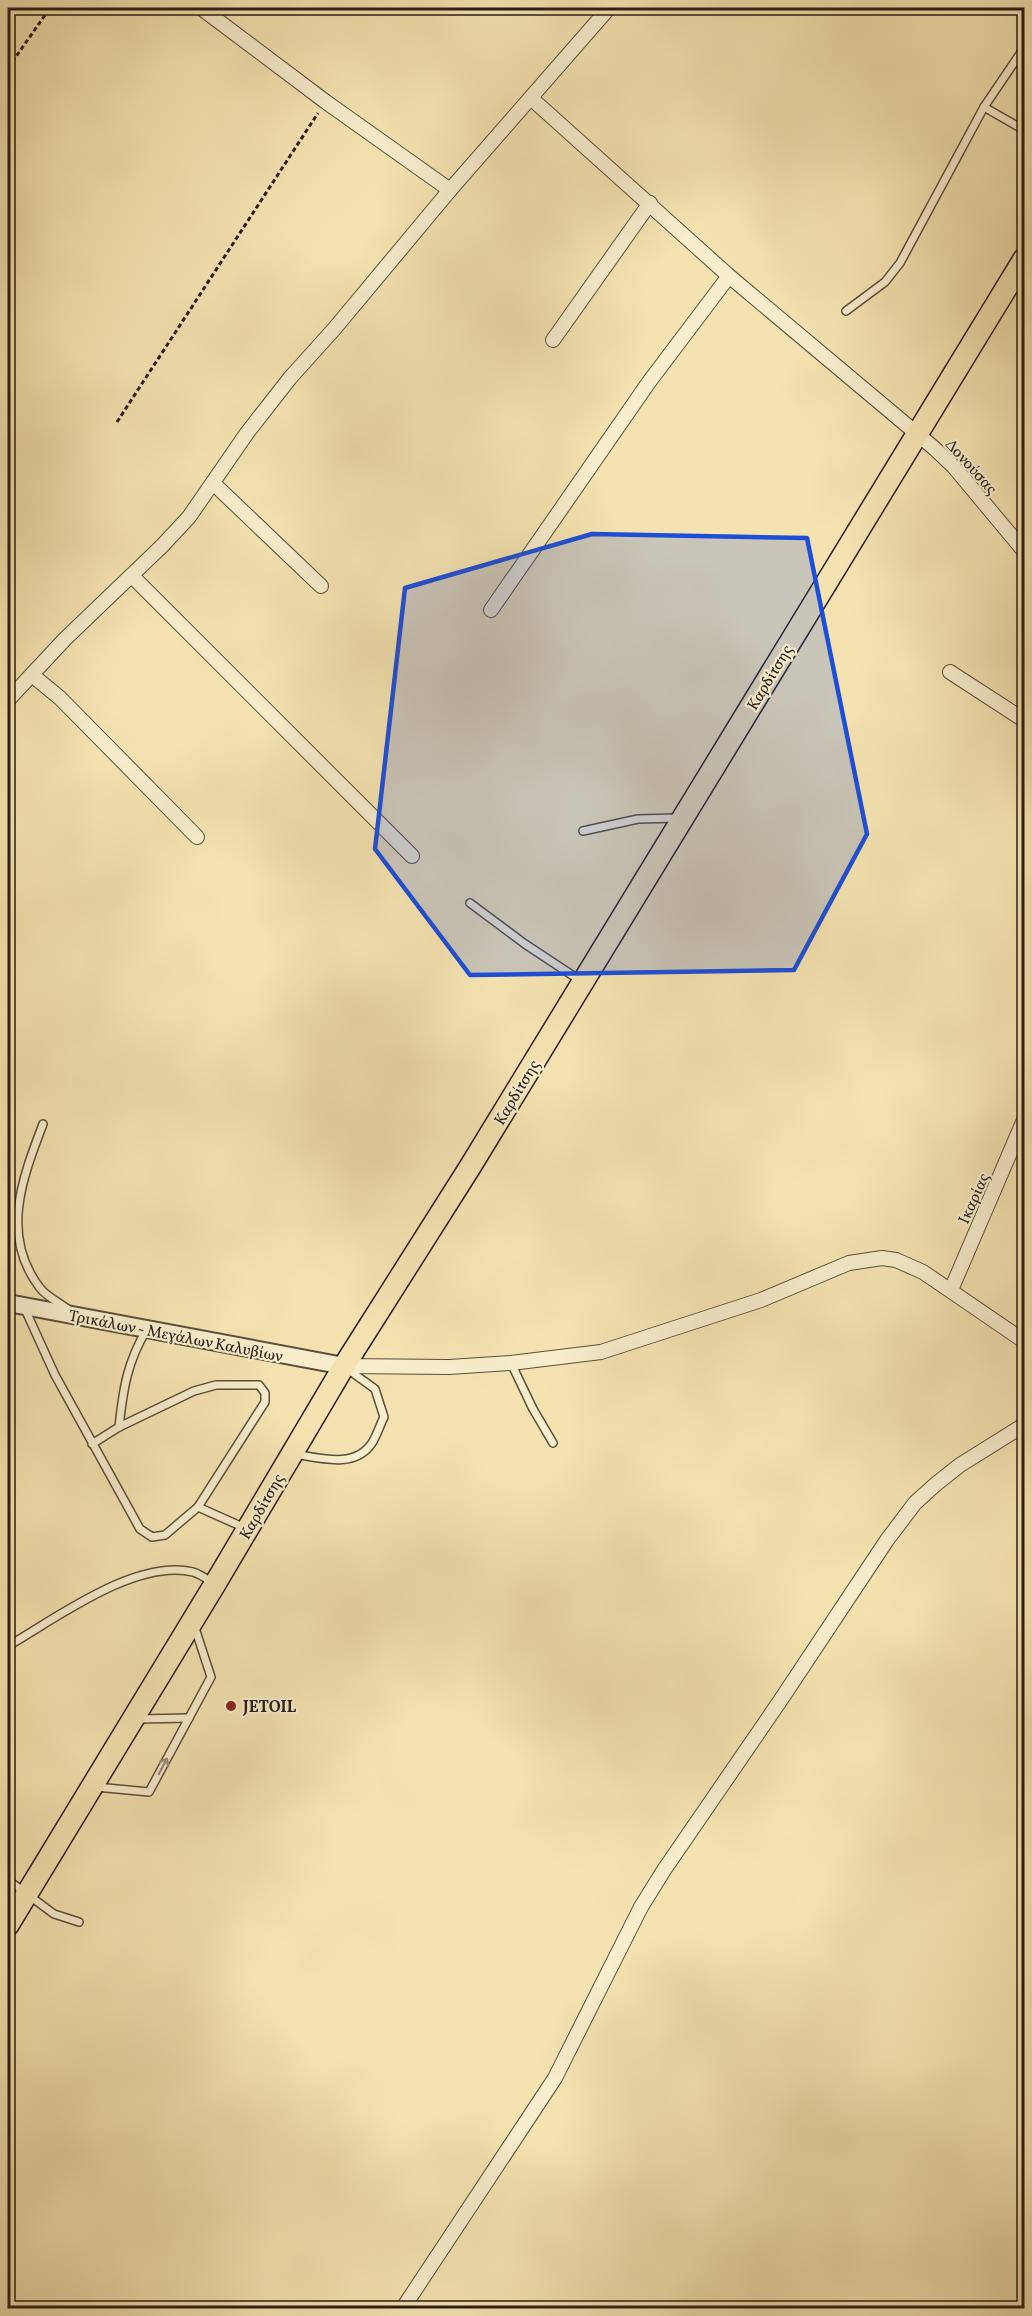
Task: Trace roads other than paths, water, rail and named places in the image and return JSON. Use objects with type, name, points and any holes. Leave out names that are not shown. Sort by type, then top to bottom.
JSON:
[{"type":"main road","name":"Καρδίτσης","points":[[8,1925],[248,1530],[344,1366],[464,1176],[1024,259]]},
{"type":"street","points":[[201,8],[326,102],[450,190]]},
{"type":"street","points":[[8,700],[65,639],[132,576],[189,517],[290,378],[609,8]]},
{"type":"street","name":"Δονούσας","points":[[532,99],[729,276],[954,467],[1024,551]]},
{"type":"street","points":[[553,340],[650,203]]},
{"type":"street","points":[[490,610],[649,382],[729,276]]},
{"type":"street","points":[[213,483],[321,586]]},
{"type":"street","points":[[132,576],[412,856]]},
{"type":"street","points":[[950,672],[1024,720]]},
{"type":"street","points":[[32,675],[60,698],[197,837]]},
{"type":"street","name":"Ικαρίας","points":[[951,1290],[1024,1120]]},
{"type":"street","points":[[344,1366],[449,1367],[580,1355],[628,1344],[761,1300],[849,1263],[882,1258],[896,1260],[923,1272],[1024,1341]]},
{"type":"street","name":"Τρικάλων - Μεγάλων Καλυβίων","points":[[16,1304],[344,1366]]},
{"type":"street","points":[[403,2308],[555,2078],[641,1907],[664,1870],[887,1540],[915,1503],[936,1484],[960,1465],[1024,1425]]},
{"type":"lane","points":[[846,311],[885,282],[900,263],[984,106],[1024,48]]},
{"type":"lane","points":[[984,106],[1024,129]]},
{"type":"lane","points":[[583,831],[638,819],[683,818]]},
{"type":"lane","points":[[470,903],[535,951],[583,982]]},
{"type":"lane","points":[[43,1124],[18,1190],[14,1219],[19,1253],[25,1268],[41,1290],[79,1316]]},
{"type":"lane","points":[[16,1304],[92,1444],[140,1529],[152,1537],[165,1535],[198,1507],[264,1402],[265,1393],[259,1385],[216,1384],[194,1391],[119,1427],[92,1444]]},
{"type":"lane","points":[[119,1427],[124,1382],[135,1348],[147,1329]]},
{"type":"lane","points":[[511,1363],[533,1409],[553,1443]]},
{"type":"lane","points":[[291,1454],[335,1461],[355,1458],[372,1444],[384,1417],[375,1389],[344,1366]]},
{"type":"lane","points":[[198,1507],[248,1530]]},
{"type":"lane","points":[[8,1646],[100,1592],[150,1573],[180,1571],[198,1574],[215,1584]]},
{"type":"lane","points":[[91,1787],[149,1792],[211,1677],[193,1621]]},
{"type":"lane","points":[[132,1719],[189,1718]]},
{"type":"lane","points":[[8,1880],[54,1914],[79,1922]]},
{"type":"place","name":"JETOIL","points":[[231,1706]]}]
